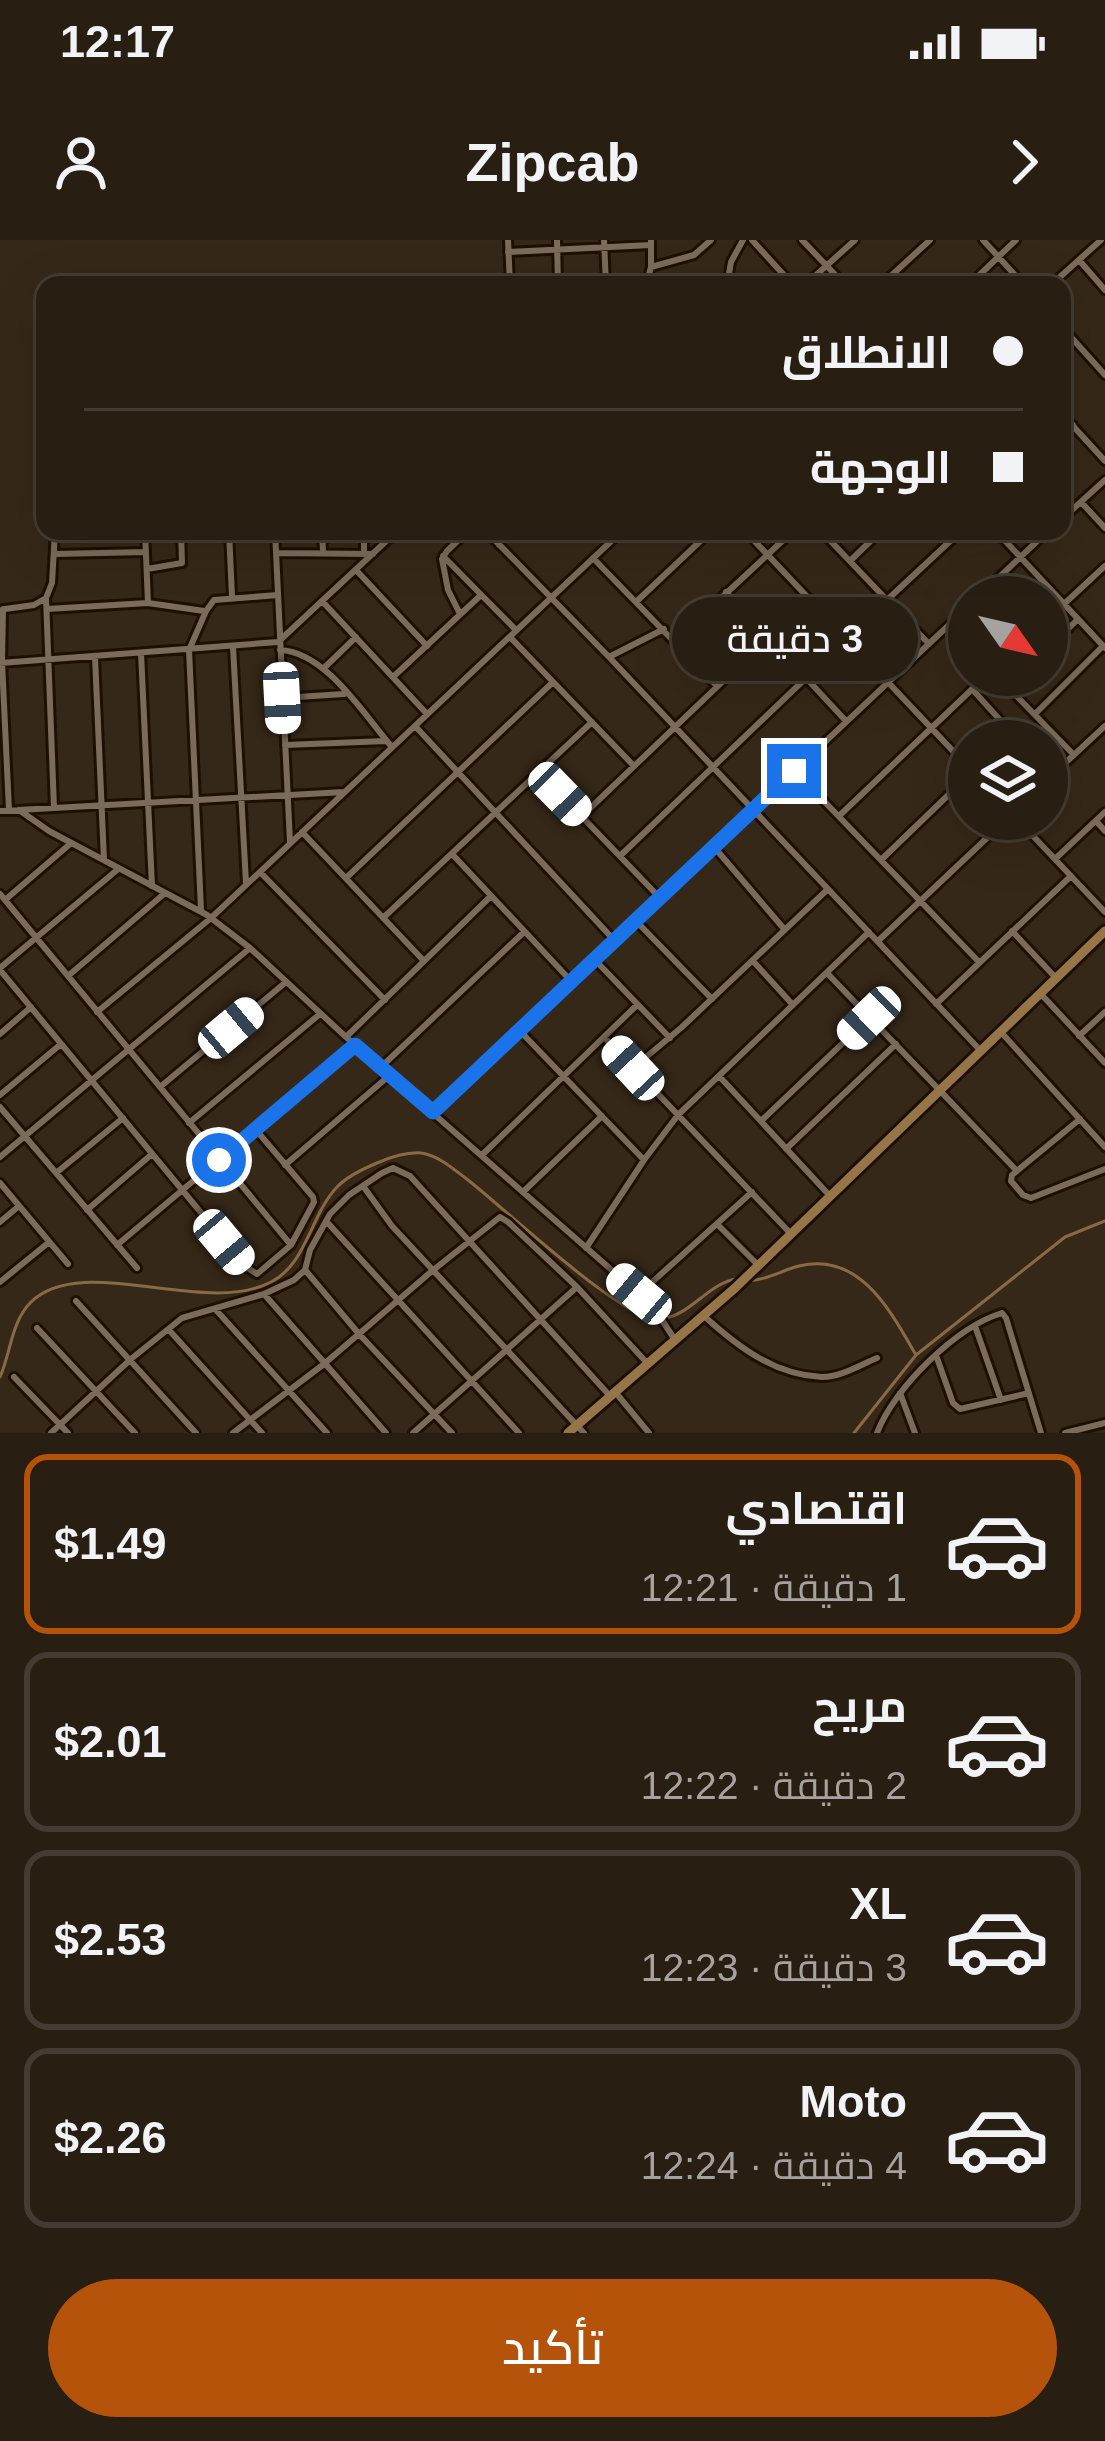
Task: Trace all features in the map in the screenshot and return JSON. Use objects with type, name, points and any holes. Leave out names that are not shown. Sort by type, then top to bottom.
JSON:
[{"type":"street","points":[[508,240],[509,276]]},
{"type":"street","points":[[557,240],[557,276]]},
{"type":"street","points":[[698,240],[699,252]]},
{"type":"street","points":[[651,267],[699,252],[711,240]]},
{"type":"street","points":[[729,276],[731,262],[747,240],[784,276]]},
{"type":"street","points":[[802,240],[836,276]]},
{"type":"street","points":[[814,276],[855,240]]},
{"type":"street","points":[[891,276],[930,240]]},
{"type":"street","points":[[983,240],[1016,276]]},
{"type":"street","points":[[978,276],[1016,240]]},
{"type":"street","points":[[1062,276],[1101,240]]},
{"type":"street","points":[[604,243],[606,276]]},
{"type":"street","points":[[508,252],[651,243],[648,276]]},
{"type":"street","points":[[1079,260],[1105,290]]},
{"type":"street","points":[[1071,337],[1105,375]]},
{"type":"street","points":[[1073,425],[1105,461]]},
{"type":"street","points":[[1071,511],[1105,480]]},
{"type":"street","points":[[1081,502],[1105,528]]},
{"type":"street","points":[[54,808],[46,598],[52,583],[55,540]]},
{"type":"street","points":[[145,540],[148,603]]},
{"type":"street","points":[[147,569],[182,563],[181,540]]},
{"type":"street","points":[[229,540],[232,597]]},
{"type":"street","points":[[275,540],[290,844]]},
{"type":"street","points":[[322,540],[323,551]]},
{"type":"street","points":[[366,540],[368,554]]},
{"type":"street","points":[[280,646],[386,540]]},
{"type":"street","points":[[442,556],[459,540]]},
{"type":"street","points":[[494,540],[980,1050]]},
{"type":"street","points":[[499,545],[500,540]]},
{"type":"street","points":[[97,1012],[211,918],[389,744],[415,726],[612,540]]},
{"type":"street","points":[[637,601],[701,540]]},
{"type":"street","points":[[754,540],[948,747]]},
{"type":"street","points":[[675,640],[783,540]]},
{"type":"street","points":[[830,540],[929,644]]},
{"type":"street","points":[[850,561],[872,540]]},
{"type":"street","points":[[887,600],[951,540]]},
{"type":"street","points":[[1004,540],[1038,576]]},
{"type":"street","points":[[1001,576],[1038,540]]},
{"type":"street","points":[[55,554],[146,551]]},
{"type":"street","points":[[276,553],[368,554]]},
{"type":"street","points":[[442,556],[517,630]]},
{"type":"street","points":[[442,556],[446,582],[460,614]]},
{"type":"street","points":[[593,558],[717,686]]},
{"type":"street","points":[[1068,600],[1105,566]]},
{"type":"street","points":[[356,570],[427,646]]},
{"type":"street","points":[[726,592],[846,722]]},
{"type":"street","points":[[201,912],[189,650],[216,599],[278,595]]},
{"type":"street","points":[[393,677],[481,596]]},
{"type":"street","points":[[46,598],[2,610],[4,810],[344,792]]},
{"type":"street","points":[[322,601],[428,714]]},
{"type":"street","points":[[47,609],[148,603],[206,611]]},
{"type":"street","points":[[1034,715],[1104,646],[1068,608]]},
{"type":"street","points":[[1068,629],[1078,619]]},
{"type":"street","points":[[433,1112],[948,626]]},
{"type":"street","points":[[609,657],[664,629]]},
{"type":"street","points":[[323,668],[356,637]]},
{"type":"street","points":[[510,637],[634,766]]},
{"type":"street","points":[[582,816],[768,638]]},
{"type":"street","points":[[1,663],[280,646],[323,668],[389,744]]},
{"type":"street","points":[[233,647],[246,885]]},
{"type":"street","points":[[141,653],[152,886]]},
{"type":"street","points":[[95,657],[104,860]]},
{"type":"street","points":[[620,856],[806,678]]},
{"type":"street","points":[[346,878],[553,682]]},
{"type":"street","points":[[282,698],[346,694]]},
{"type":"street","points":[[839,816],[966,696]]},
{"type":"street","points":[[979,696],[1000,720]]},
{"type":"street","points":[[1016,696],[1074,755]]},
{"type":"street","points":[[383,918],[592,722]]},
{"type":"street","points":[[415,726],[615,940]]},
{"type":"street","points":[[1068,760],[1105,727]]},
{"type":"street","points":[[285,745],[389,744]]},
{"type":"street","points":[[794,771],[980,962]]},
{"type":"street","points":[[539,772],[660,898]]},
{"type":"street","points":[[881,860],[948,792]]},
{"type":"street","points":[[19,810],[201,912],[250,947],[639,1294],[675,1340]]},
{"type":"street","points":[[1055,859],[1105,812]]},
{"type":"street","points":[[1096,821],[1105,831]]},
{"type":"street","points":[[302,832],[424,961]]},
{"type":"street","points":[[878,941],[985,840]]},
{"type":"street","points":[[1037,840],[1105,912]]},
{"type":"street","points":[[71,843],[2,897],[291,1245]]},
{"type":"street","points":[[714,847],[785,930]]},
{"type":"street","points":[[452,854],[572,982]]},
{"type":"street","points":[[118,868],[0,969],[182,1191],[257,1274],[291,1245],[314,1202],[256,1130]]},
{"type":"street","points":[[260,872],[385,1000]]},
{"type":"street","points":[[937,1004],[1071,876]]},
{"type":"street","points":[[633,1068],[828,889]]},
{"type":"street","points":[[68,976],[165,893]]},
{"type":"street","points":[[346,1037],[490,896]]},
{"type":"street","points":[[636,921],[712,999]]},
{"type":"street","points":[[1012,931],[1055,978]]},
{"type":"street","points":[[363,1186],[392,1226],[576,1430],[757,1267],[1105,931]]},
{"type":"street","points":[[381,1067],[524,932]]},
{"type":"street","points":[[586,1248],[677,1115],[869,932]]},
{"type":"street","points":[[0,1157],[250,947]]},
{"type":"street","points":[[595,960],[670,1038]]},
{"type":"street","points":[[753,961],[793,1005]]},
{"type":"street","points":[[827,973],[1017,1172]]},
{"type":"street","points":[[160,1087],[287,981]]},
{"type":"street","points":[[1040,993],[1105,1063]]},
{"type":"street","points":[[482,1155],[637,1005]]},
{"type":"street","points":[[0,1034],[31,1007]]},
{"type":"street","points":[[1079,1036],[1105,1012]]},
{"type":"street","points":[[189,1123],[320,1013]]},
{"type":"street","points":[[761,1121],[869,1018]]},
{"type":"street","points":[[520,1031],[644,1160]]},
{"type":"street","points":[[1000,1031],[1105,1148]]},
{"type":"street","points":[[604,1037],[791,1234]]},
{"type":"street","points":[[0,1095],[61,1044]]},
{"type":"street","points":[[787,1149],[896,1044]]},
{"type":"street","points":[[117,1245],[355,1045]]},
{"type":"street","points":[[285,1165],[390,1075]]},
{"type":"street","points":[[719,1076],[830,1196]]},
{"type":"street","points":[[0,1107],[137,1268]]},
{"type":"street","points":[[523,1192],[602,1116]]},
{"type":"street","points":[[56,1173],[123,1118]]},
{"type":"street","points":[[1080,1118],[1011,1180],[1031,1198],[1105,1169]]},
{"type":"street","points":[[87,1210],[152,1154]]},
{"type":"street","points":[[51,1433],[131,1359],[191,1313],[215,1310],[294,1280],[305,1270],[326,1222],[349,1196],[393,1168],[421,1189],[649,1433]]},
{"type":"street","points":[[0,1183],[68,1264]]},
{"type":"street","points":[[639,1294],[752,1192]]},
{"type":"street","points":[[0,1222],[20,1206]]},
{"type":"street","points":[[232,1433],[324,1364],[496,1219],[504,1218],[578,1287],[648,1364]]},
{"type":"street","points":[[326,1222],[519,1433]]},
{"type":"street","points":[[717,1223],[757,1267]]},
{"type":"street","points":[[0,1282],[50,1241]]},
{"type":"street","points":[[305,1270],[452,1433]]},
{"type":"street","points":[[413,1433],[578,1287]]},
{"type":"street","points":[[264,1294],[386,1433]]},
{"type":"street","points":[[76,1301],[196,1433]]},
{"type":"street","points":[[215,1310],[326,1433]]},
{"type":"street","points":[[877,1433],[900,1393],[937,1355],[975,1326],[1002,1313],[1041,1433]]},
{"type":"street","points":[[704,1316],[766,1363],[805,1373],[823,1377],[877,1358]]},
{"type":"street","points":[[975,1326],[1001,1400]]},
{"type":"street","points":[[37,1328],[135,1433]]},
{"type":"street","points":[[169,1330],[262,1433]]},
{"type":"street","points":[[937,1355],[957,1408],[1029,1393]]},
{"type":"street","points":[[14,1377],[68,1433]]},
{"type":"street","points":[[900,1393],[915,1433]]},
{"type":"street","points":[[1065,1433],[1105,1423]]},
{"type":"waterway","points":[[0,1377],[24,1310],[53,1288],[112,1283],[213,1293],[244,1291],[271,1282],[293,1263],[338,1186],[372,1165],[410,1153],[446,1164],[562,1260],[640,1314],[657,1319],[679,1313],[736,1279]]},
{"type":"waterway","points":[[854,1433],[916,1355],[1065,1237],[1105,1221]]},
{"type":"waterway","points":[[745,1281],[799,1266],[840,1268],[871,1289],[916,1355]]},
{"type":"route","points":[[219,1160],[355,1045],[433,1112],[794,771]]}]
